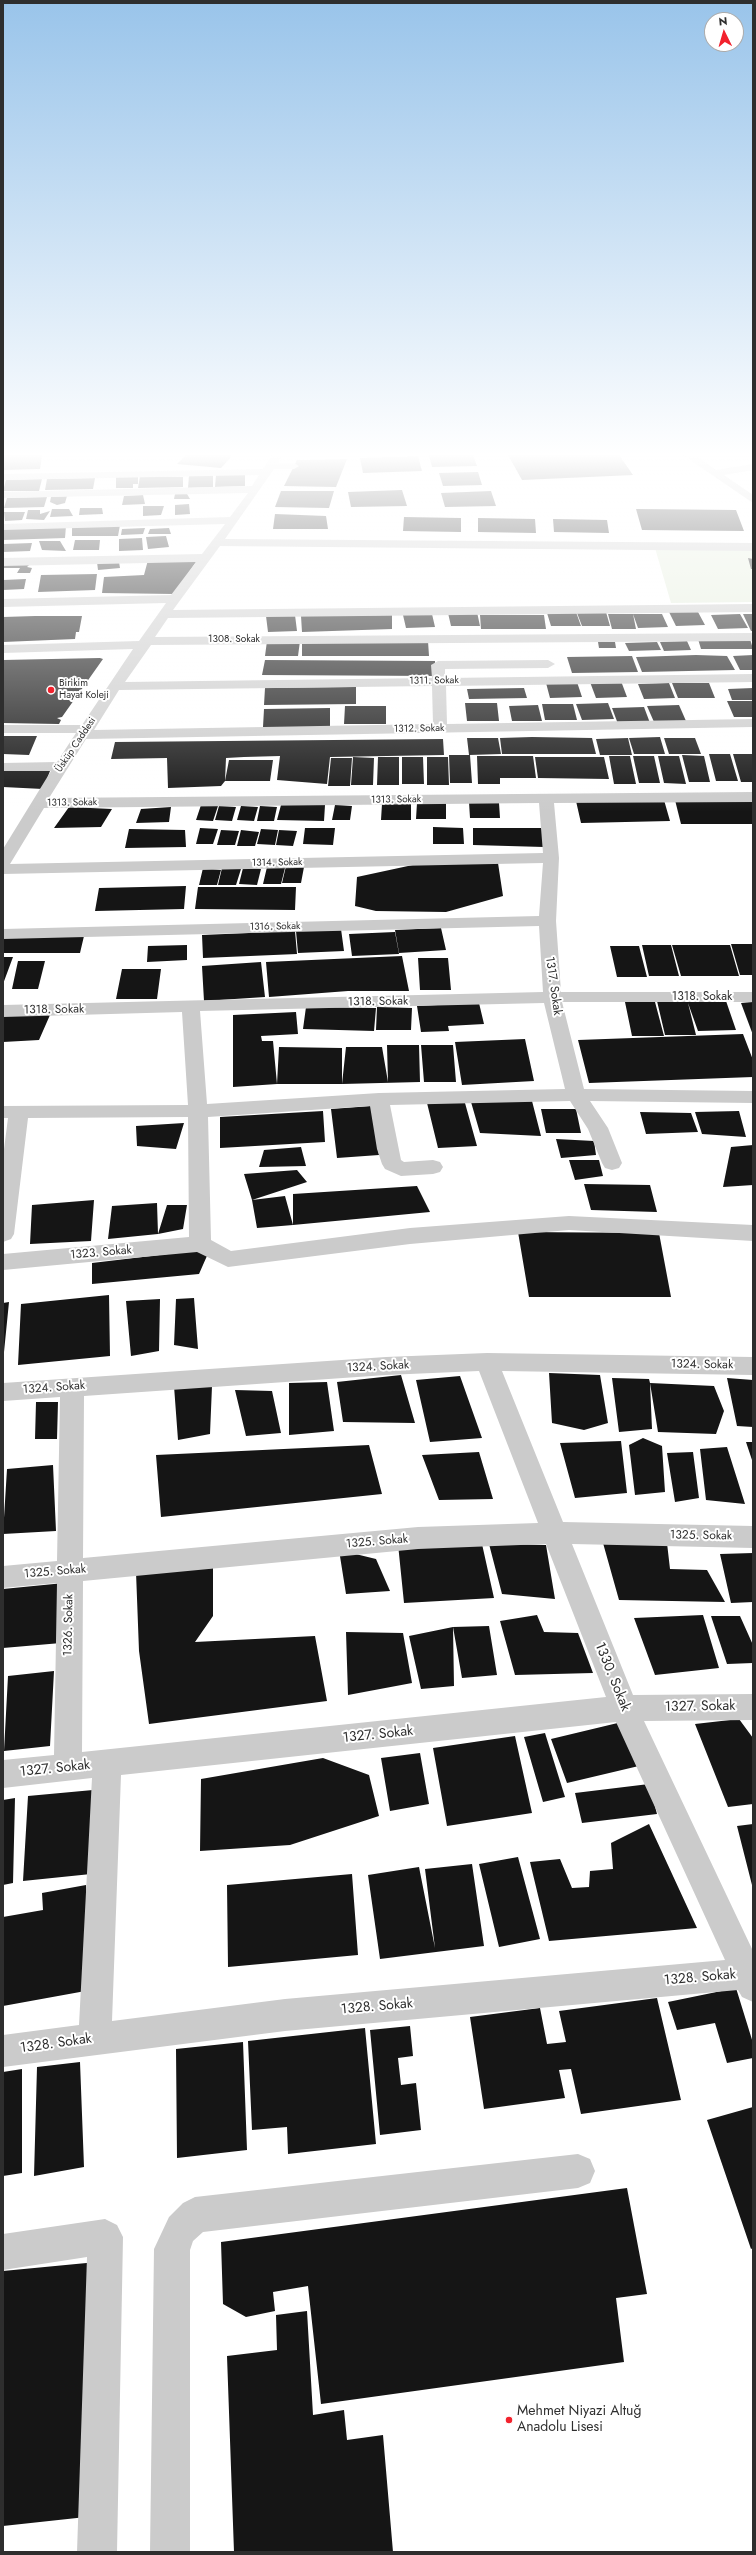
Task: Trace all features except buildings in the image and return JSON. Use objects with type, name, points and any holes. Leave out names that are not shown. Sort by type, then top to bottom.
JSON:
[{"type":"street","name":"Üsküp Caddesi","points":[[3,862],[18,825],[39,803],[61,766],[86,732],[115,686],[193,574]]},
{"type":"street","points":[[3,603],[176,599]]},
{"type":"street","points":[[164,614],[753,608]]},
{"type":"street","name":"1308. Sokak","points":[[3,649],[145,643],[753,637]]},
{"type":"street","points":[[437,639],[440,729]]},
{"type":"street","points":[[438,665],[548,664]]},
{"type":"street","name":"1311. Sokak","points":[[115,686],[438,680],[753,678]]},
{"type":"street","name":"1312. Sokak","points":[[3,729],[86,732],[440,729],[753,723]]},
{"type":"street","points":[[3,767],[61,766]]},
{"type":"street","name":"1313. Sokak","points":[[39,803],[753,797]]},
{"type":"street","name":"1317. Sokak","points":[[546,798],[551,858],[547,921],[552,997],[576,1095],[598,1128],[612,1163]]},
{"type":"street","name":"1314. Sokak","points":[[3,869],[551,858]]},
{"type":"street","name":"1316. Sokak","points":[[3,934],[547,921]]},
{"type":"street","name":"1318. Sokak","points":[[3,1011],[552,997],[753,997]]},
{"type":"street","points":[[191,1007],[198,1111],[200,1244],[228,1259],[410,1236],[569,1223],[753,1232]]},
{"type":"street","points":[[3,1234],[11,1112],[198,1111],[380,1099],[576,1095],[753,1097]]},
{"type":"street","points":[[380,1099],[387,1149],[392,1164],[401,1169],[433,1167]]},
{"type":"street","name":"1323. Sokak","points":[[3,1262],[200,1244]]},
{"type":"street","name":"1324. Sokak","points":[[3,1392],[386,1366],[487,1362],[753,1366]]},
{"type":"street","name":"1330. Sokak","points":[[487,1362],[624,1708],[751,1977]]},
{"type":"street","name":"1326. Sokak","points":[[68,1767],[72,1387]]},
{"type":"street","name":"1325. Sokak","points":[[3,1577],[418,1538],[556,1534],[753,1536]]},
{"type":"street","name":"1327. Sokak","points":[[3,1774],[624,1708],[753,1707]]},
{"type":"street","points":[[95,2039],[107,1764]]},
{"type":"street","name":"1328. Sokak","points":[[3,2051],[285,2016],[751,1977]]},
{"type":"street","points":[[170,2552],[172,2249],[181,2228],[195,2215],[578,2171]]},
{"type":"street","points":[[3,2252],[105,2237],[97,2552]]},
{"type":"green space","points":[[663,574],[753,574],[753,602],[671,603]]},
{"type":"place","name":"Birikim Hayat Koleji","points":[[51,690]]},
{"type":"place","name":"Mehmet Niyazi Altuğ Anadolu Lisesi","points":[[509,2420]]}]
